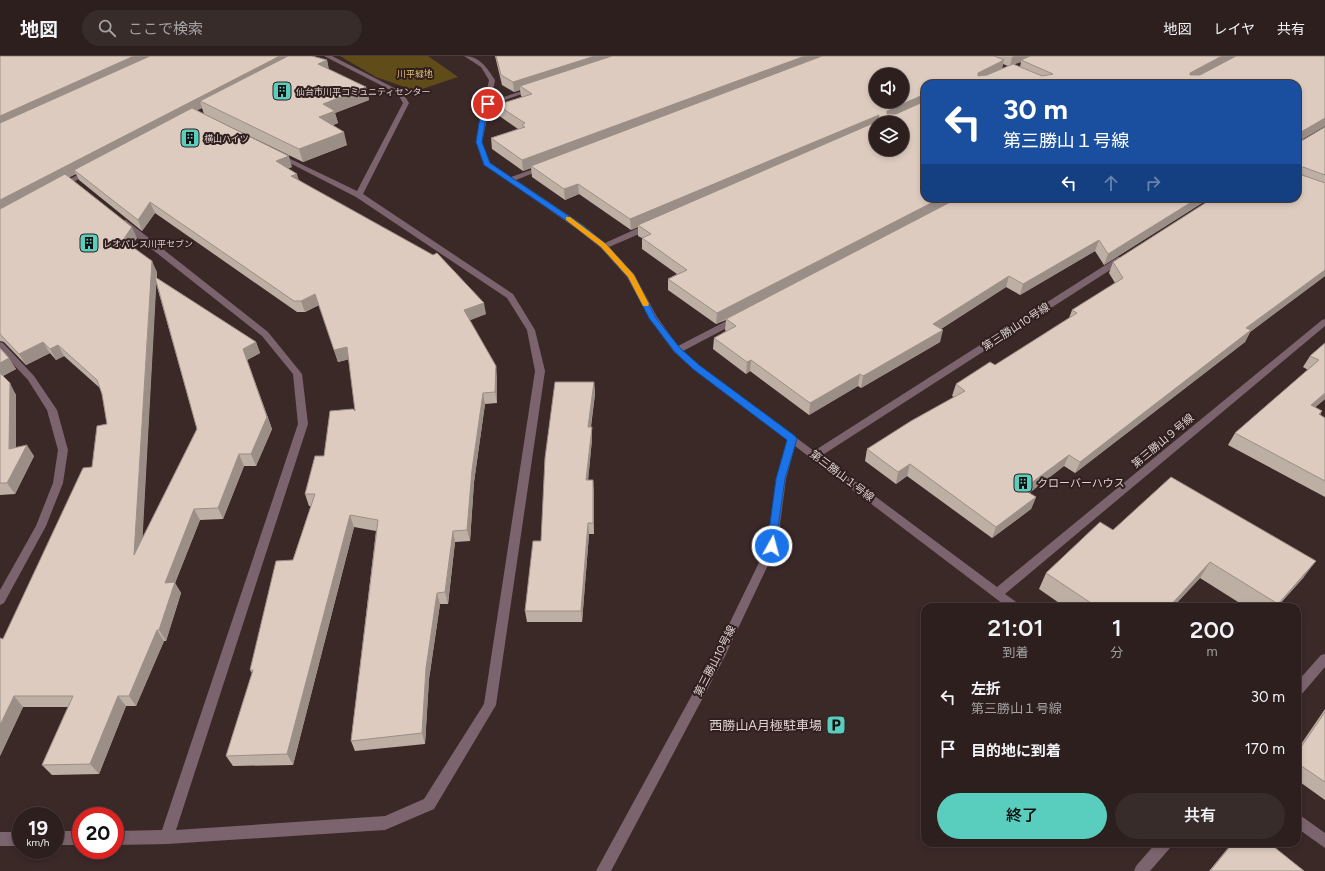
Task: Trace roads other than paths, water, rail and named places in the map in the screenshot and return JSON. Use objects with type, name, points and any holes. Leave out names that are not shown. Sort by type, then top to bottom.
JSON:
[{"type":"street","points":[[327,56],[400,93],[406,103],[359,196]]},
{"type":"street","name":"第三勝山１号線","points":[[467,56],[483,66],[492,80],[488,104],[483,117],[479,142],[487,164],[580,227],[604,246],[631,276],[652,318],[677,350],[696,367],[1009,603]]},
{"type":"street","points":[[488,104],[540,87]]},
{"type":"street","points":[[124,838],[167,838],[385,823],[429,804],[490,706],[540,371],[531,330],[510,296],[359,196],[268,150]]},
{"type":"street","points":[[52,190],[74,183],[99,166]]},
{"type":"street","points":[[511,180],[548,166]]},
{"type":"street","points":[[115,215],[265,334],[297,374],[303,424],[167,838]]},
{"type":"street","points":[[604,246],[654,224]]},
{"type":"street","name":"第三勝山10号線","points":[[814,456],[1130,254]]},
{"type":"street","points":[[677,350],[747,313]]},
{"type":"street","name":"第三勝山９号線","points":[[997,594],[1325,322]]},
{"type":"street","points":[[0,345],[31,378],[52,410],[63,450],[58,483],[41,526],[0,600]]},
{"type":"street","name":"第三勝山10号線","points":[[603,871],[721,652],[772,546],[781,479],[792,439]]},
{"type":"street","points":[[1301,686],[1325,659]]},
{"type":"street","points":[[1301,823],[1325,841]]},
{"type":"street","points":[[0,839],[12,839]]},
{"type":"street","points":[[1141,871],[1162,847]]},
{"type":"place","name":"仙台市川平コミュニティセンター","points":[[282,91]]},
{"type":"place","name":"横山ハイツ","points":[[190,138]]},
{"type":"place","name":"レオパレス川平セブン","points":[[89,243]]},
{"type":"place","name":"クローバーハウス","points":[[1023,483]]},
{"type":"place","name":"西勝山A月極駐車場","points":[[836,725]]},
{"type":"park label","name":"川平緑地","points":[[415,73]]}]
